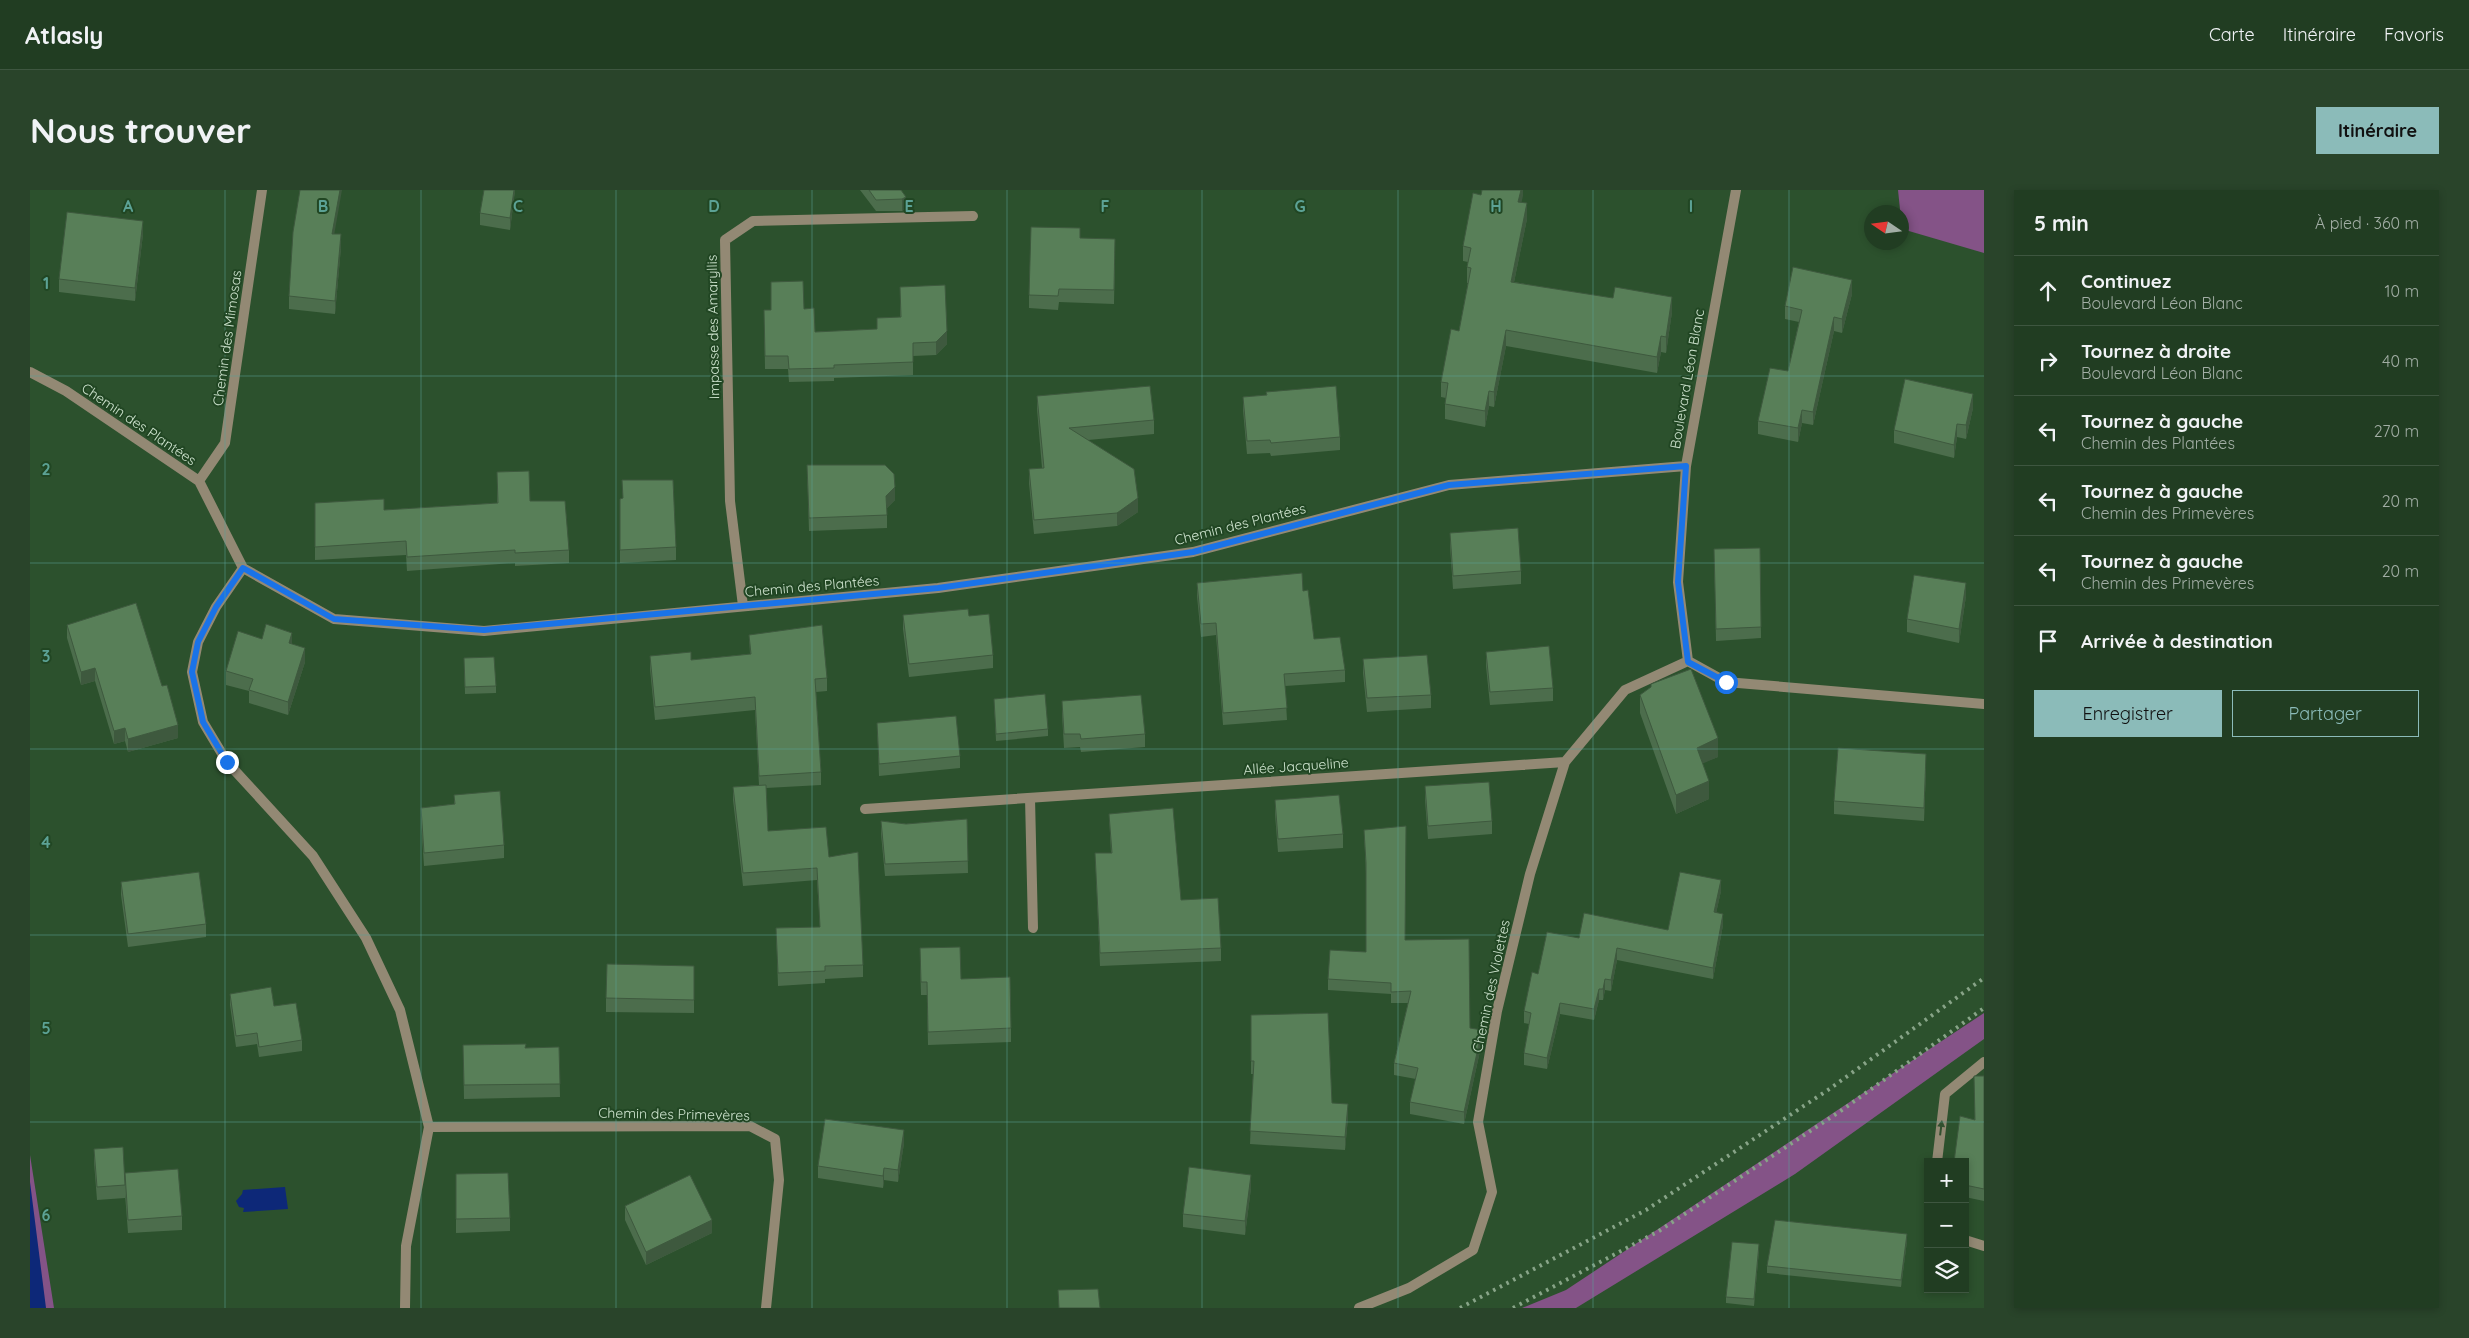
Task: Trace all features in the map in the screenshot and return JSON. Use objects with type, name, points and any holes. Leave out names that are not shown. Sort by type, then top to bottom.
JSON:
[{"type":"street","name":"Chemin des Mimosas","points":[[199,481],[225,443],[262,190]]},
{"type":"street","name":"Boulevard Léon Blanc","points":[[1688,662],[1678,582],[1686,466],[1736,190]]},
{"type":"street","name":"Impasse des Amaryllis","points":[[743,606],[730,501],[726,240],[753,221],[973,216]]},
{"type":"street","name":"Chemin des Plantées","points":[[30,372],[66,391],[199,481],[243,568],[334,619],[474,630],[938,588],[1193,552],[1449,485],[1686,466]]},
{"type":"street","points":[[243,568],[216,607],[198,642],[192,672],[203,722],[227,762],[313,856],[366,938],[400,1010],[429,1127],[406,1246],[405,1308]]},
{"type":"street","points":[[1688,662],[1726,682],[1984,704]]},
{"type":"street","name":"Chemin des Violettes","points":[[1359,1308],[1409,1288],[1473,1250],[1492,1192],[1478,1122],[1497,1011],[1530,874],[1565,762],[1625,690],[1688,662]]},
{"type":"street","name":"Allée Jacqueline","points":[[865,809],[1565,762]]},
{"type":"street","points":[[1030,798],[1033,928]]},
{"type":"street","points":[[1938,1158],[1945,1094],[1984,1062]]},
{"type":"street","name":"Chemin des Primevères","points":[[429,1127],[750,1126],[775,1139],[779,1180],[766,1308]]},
{"type":"street","points":[[1969,1241],[1984,1246]]},
{"type":"shaded area","points":[[1898,190],[1984,190],[1984,253],[1909,231],[1909,205],[1900,205]]},
{"type":"shaded area","points":[[1984,1013],[1984,1039],[1795,1174],[1576,1308],[1522,1308],[1566,1290]]},
{"type":"shaded area","points":[[30,1155],[54,1308],[30,1308]]},
{"type":"shaded area","points":[[30,1182],[46,1308],[30,1308]]},
{"type":"shaded area","points":[[285,1187],[288,1209],[243,1212],[244,1208],[239,1207],[236,1201],[243,1190]]},
{"type":"building","points":[[300,190],[340,190],[332,234],[341,234],[335,301],[289,296],[293,232]]},
{"type":"building","points":[[484,190],[514,190],[510,218],[480,213]]},
{"type":"building","points":[[869,190],[901,190],[906,197],[902,199],[876,200]]},
{"type":"building","points":[[1482,190],[1521,190],[1518,202],[1527,203],[1511,282],[1613,298],[1615,287],[1672,297],[1666,337],[1661,336],[1657,357],[1506,330],[1494,392],[1489,391],[1485,411],[1445,404],[1448,383],[1441,382],[1451,329],[1459,331],[1471,268],[1467,267],[1471,248],[1463,246],[1473,193],[1481,195]]},
{"type":"building","points":[[67,212],[143,221],[135,288],[59,279]]},
{"type":"building","points":[[1031,227],[1080,228],[1080,238],[1115,239],[1114,290],[1059,289],[1058,296],[1029,295]]},
{"type":"building","points":[[1793,267],[1852,280],[1842,319],[1834,317],[1813,412],[1802,410],[1798,428],[1758,421],[1770,368],[1788,371],[1802,310],[1785,306]]},
{"type":"building","points":[[803,281],[804,309],[814,308],[815,332],[877,329],[877,318],[901,317],[900,287],[945,285],[947,331],[936,342],[913,343],[913,362],[834,365],[834,368],[789,369],[788,356],[765,356],[764,310],[771,310],[771,282]]},
{"type":"building","points":[[1905,379],[1973,394],[1966,425],[1957,424],[1954,445],[1894,430]]},
{"type":"building","points":[[1150,386],[1154,420],[1069,428],[1134,469],[1138,498],[1117,513],[1034,520],[1029,469],[1044,468],[1037,396]]},
{"type":"building","points":[[1336,386],[1340,437],[1271,443],[1270,440],[1247,441],[1243,397],[1267,395],[1266,392]]},
{"type":"building","points":[[807,465],[885,465],[894,474],[895,487],[886,496],[887,515],[809,518]]},
{"type":"building","points":[[529,471],[530,501],[565,501],[569,550],[515,553],[515,550],[407,557],[406,541],[315,547],[315,503],[384,499],[384,510],[498,503],[497,472]]},
{"type":"building","points":[[622,480],[673,480],[676,547],[620,550],[620,499],[623,498]]},
{"type":"building","points":[[1518,528],[1521,571],[1453,576],[1450,533]]},
{"type":"building","points":[[1760,548],[1761,627],[1716,629],[1714,549]]},
{"type":"building","points":[[1302,573],[1303,591],[1308,590],[1314,639],[1340,637],[1345,670],[1284,674],[1287,708],[1223,713],[1216,623],[1201,624],[1197,583]]},
{"type":"building","points":[[1914,575],[1966,583],[1959,629],[1907,619]]},
{"type":"building","points":[[136,603],[162,686],[167,685],[178,725],[128,739],[125,728],[114,731],[95,668],[81,672],[67,625]]},
{"type":"building","points":[[968,609],[969,616],[989,614],[993,655],[909,664],[903,615]]},
{"type":"building","points":[[266,624],[292,633],[289,643],[305,648],[288,702],[249,690],[253,679],[226,671],[238,631],[262,639]]},
{"type":"building","points":[[822,625],[827,678],[815,679],[821,772],[759,776],[755,697],[655,707],[650,656],[691,652],[691,660],[751,654],[749,635]]},
{"type":"building","points":[[1549,646],[1553,688],[1490,692],[1486,652]]},
{"type":"building","points":[[1427,655],[1431,695],[1367,698],[1363,659]]},
{"type":"building","points":[[494,657],[496,686],[465,687],[464,658]]},
{"type":"building","points":[[1691,669],[1718,738],[1697,748],[1709,781],[1676,795],[1640,695],[1651,687],[1651,684]]},
{"type":"building","points":[[1045,694],[1048,729],[996,734],[994,699]]},
{"type":"building","points":[[1141,695],[1145,734],[1081,739],[1080,734],[1064,734],[1062,701]]},
{"type":"building","points":[[956,716],[960,756],[879,764],[877,723]]},
{"type":"building","points":[[1838,748],[1926,754],[1924,808],[1834,801]]},
{"type":"building","points":[[1489,782],[1492,821],[1428,826],[1425,786]]},
{"type":"building","points":[[766,785],[768,831],[826,827],[829,857],[858,852],[863,965],[825,966],[825,971],[778,973],[776,928],[820,927],[817,868],[743,873],[733,787]]},
{"type":"building","points":[[500,791],[504,845],[424,853],[421,808],[455,804],[454,795]]},
{"type":"building","points":[[1339,795],[1343,834],[1278,839],[1275,800]]},
{"type":"building","points":[[1173,808],[1181,900],[1218,898],[1221,948],[1100,953],[1095,853],[1112,853],[1109,814]]},
{"type":"building","points":[[967,819],[968,861],[885,864],[881,821],[906,824]]},
{"type":"building","points":[[1406,826],[1405,940],[1469,939],[1470,1028],[1482,1030],[1464,1112],[1410,1102],[1418,1068],[1394,1063],[1411,991],[1391,992],[1391,983],[1328,979],[1330,950],[1366,952],[1364,830]]},
{"type":"building","points":[[199,872],[206,924],[128,934],[121,882]]},
{"type":"building","points":[[1680,872],[1721,880],[1714,912],[1723,914],[1713,968],[1617,948],[1611,980],[1605,979],[1603,989],[1599,989],[1594,1009],[1560,1003],[1547,1058],[1524,1053],[1531,1013],[1524,1011],[1532,972],[1538,974],[1547,932],[1579,938],[1584,913],[1668,930]]},
{"type":"building","points":[[960,947],[961,979],[1010,977],[1011,1028],[928,1032],[927,982],[921,982],[920,948]]},
{"type":"building","points":[[607,964],[694,966],[694,1000],[606,998]]},
{"type":"building","points":[[271,987],[274,1006],[296,1003],[302,1040],[259,1047],[257,1033],[236,1036],[230,994]]},
{"type":"building","points":[[1328,1013],[1332,1103],[1348,1104],[1345,1137],[1250,1131],[1254,1061],[1251,1061],[1251,1015]]},
{"type":"building","points":[[526,1044],[525,1048],[559,1047],[560,1084],[464,1085],[463,1045]]},
{"type":"building","points":[[1974,1076],[1984,1076],[1984,1189],[1969,1186],[1969,1158],[1955,1158],[1960,1116],[1975,1120]]},
{"type":"building","points":[[825,1119],[904,1130],[898,1170],[884,1168],[883,1176],[818,1166]]},
{"type":"building","points":[[123,1147],[125,1185],[97,1187],[94,1149]]},
{"type":"building","points":[[1189,1167],[1251,1175],[1245,1221],[1183,1214]]},
{"type":"building","points":[[178,1169],[182,1216],[128,1220],[125,1173]]},
{"type":"building","points":[[508,1173],[510,1218],[456,1219],[456,1174]]},
{"type":"building","points":[[690,1175],[712,1220],[646,1252],[625,1206]]},
{"type":"building","points":[[1775,1220],[1907,1234],[1901,1280],[1767,1266]]},
{"type":"building","points":[[1732,1242],[1759,1244],[1754,1299],[1726,1297]]},
{"type":"building","points":[[1098,1289],[1100,1308],[1059,1308],[1058,1290]]},
{"type":"railway","points":[[1460,1308],[1646,1210],[1828,1090],[1984,978]]},
{"type":"railway","points":[[1513,1308],[1659,1231],[1842,1110],[1984,1008]]},
{"type":"route","points":[[227,762],[203,722],[192,672],[198,642],[216,607],[243,568],[334,619],[484,630],[938,588],[1193,552],[1449,485],[1686,466],[1678,582],[1688,662],[1726,682]]}]
